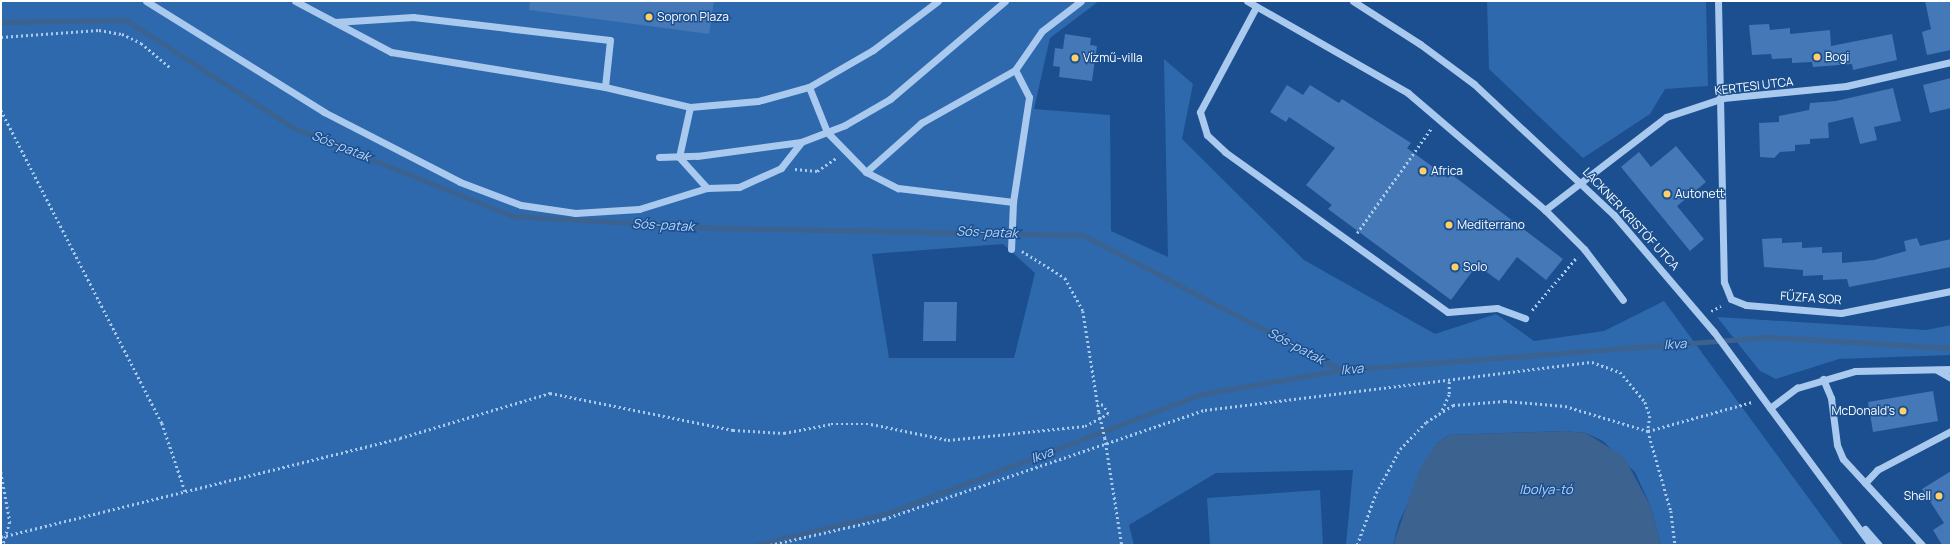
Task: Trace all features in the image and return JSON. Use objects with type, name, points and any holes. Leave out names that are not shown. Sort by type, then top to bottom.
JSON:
[{"type":"street","points":[[146,1],[324,112],[460,182],[521,205],[575,213],[639,209],[707,188],[739,187],[781,168],[800,142]]},
{"type":"street","points":[[295,1],[391,52],[605,87],[690,107],[758,101],[808,88],[873,50],[938,1]]},
{"type":"street","points":[[659,157],[679,157],[800,142],[826,132],[890,99],[1005,1]]},
{"type":"street","points":[[866,172],[921,123],[1015,70],[1042,31],[1080,1]]},
{"type":"street","points":[[1247,1],[1408,93],[1545,210],[1584,249],[1623,300]]},
{"type":"street","name":"LACKNER KRISTÓF UTCA","points":[[1353,1],[1420,44],[1474,84],[1580,180],[1666,272],[1714,332],[1842,503],[1871,545]]},
{"type":"street","points":[[1718,1],[1722,98],[1724,288],[1731,299]]},
{"type":"street","points":[[1256,7],[1200,112],[1207,135],[1225,152],[1448,312],[1497,308],[1525,318]]},
{"type":"street","points":[[333,22],[413,17],[610,40],[605,87]]},
{"type":"street","name":"KERTESI UTCA","points":[[1545,210],[1580,180],[1666,117],[1722,98],[1846,86],[1951,62]]},
{"type":"street","points":[[1011,246],[1013,202],[1029,97],[1015,70]]},
{"type":"street","points":[[808,88],[826,132],[866,172],[898,188],[1013,202]]},
{"type":"street","points":[[679,157],[690,107]]},
{"type":"street","points":[[679,157],[707,188]]},
{"type":"street","name":"FŰZFA SOR","points":[[1731,299],[1746,305],[1841,313],[1951,291]]},
{"type":"street","points":[[1937,370],[1951,378]]},
{"type":"street","points":[[1770,408],[1797,388],[1855,372],[1951,370]]},
{"type":"street","points":[[1823,380],[1831,398],[1837,445],[1844,459],[1922,545]]},
{"type":"street","points":[[1865,483],[1877,470],[1951,430]]},
{"type":"street","name":"LACKNER KRISTÓF UTCA","points":[[1842,503],[1879,545]]},
{"type":"path","points":[[1,37],[99,30],[122,34],[140,43],[170,67]]},
{"type":"path","points":[[1,110],[162,422],[185,491]]},
{"type":"path","points":[[1350,242],[1438,119]]},
{"type":"path","points":[[781,168],[818,171],[845,152]]},
{"type":"path","points":[[1011,246],[1031,253],[1065,278],[1083,311],[1097,405],[1107,441],[1122,545]]},
{"type":"path","points":[[1525,318],[1584,249]]},
{"type":"path","points":[[1702,317],[1731,299]]},
{"type":"path","points":[[770,545],[884,519],[1107,441],[1205,410],[1449,379],[1600,363],[1620,372],[1638,391],[1650,416],[1648,430],[1671,510],[1675,545]]},
{"type":"path","points":[[1357,545],[1376,493],[1400,450],[1441,411],[1449,394],[1449,379]]},
{"type":"path","points":[[1,537],[400,438],[550,393],[733,430],[784,433],[831,424],[871,424],[948,440],[1084,426],[1108,414],[1103,406],[1097,405]]},
{"type":"path","points":[[1441,411],[1465,402],[1498,401],[1565,406],[1648,430],[1763,399]]},
{"type":"path","points":[[1,472],[10,522],[3,545]]},
{"type":"shaded area","points":[[1,1],[1099,1],[1050,38],[1034,109],[1110,115],[1111,231],[1168,257],[1164,59],[1193,84],[1182,139],[1304,260],[1435,334],[1496,314],[1534,341],[1604,331],[1664,301],[1843,545],[1661,545],[1651,507],[1635,472],[1603,441],[1586,433],[1564,431],[1449,435],[1437,443],[1399,522],[1393,545],[1346,545],[1353,470],[1216,473],[1129,525],[1134,545],[1,545]],"holes":[[[1003,244],[1035,273],[1014,358],[889,358],[872,254]]]},
{"type":"shaded area","points":[[1487,1],[1706,1],[1708,86],[1665,89],[1650,114],[1583,158],[1489,69]]},
{"type":"shaded area","points":[[1717,317],[1926,330],[1951,325],[1951,355],[1839,359],[1776,379],[1760,371]]},
{"type":"shaded area","points":[[1320,490],[1323,545],[1210,545],[1207,498]]},
{"type":"water","name":"Ibolya-tó","points":[[1564,431],[1586,433],[1624,457],[1651,507],[1661,545],[1393,545],[1420,468],[1437,443],[1449,435]]},
{"type":"building","name":"Sopron Plaza","points":[[530,1],[714,1],[709,34],[529,10]]},
{"type":"building","points":[[1925,1],[1951,1],[1951,50],[1927,55],[1922,32],[1931,29]]},
{"type":"building","points":[[1769,24],[1770,30],[1790,28],[1790,34],[1830,30],[1831,46],[1892,34],[1897,60],[1853,70],[1852,64],[1813,67],[1812,62],[1792,63],[1792,58],[1772,59],[1771,54],[1752,55],[1749,25]]},
{"type":"building","name":"Vízmű-villa","points":[[1065,34],[1091,38],[1090,45],[1097,46],[1092,81],[1059,77],[1060,67],[1053,66],[1055,48],[1063,49]]},
{"type":"building","points":[[1951,78],[1951,108],[1930,113],[1923,85]]},
{"type":"building","points":[[1287,85],[1303,95],[1310,85],[1339,103],[1342,99],[1411,143],[1407,148],[1448,178],[1451,174],[1563,259],[1546,280],[1517,257],[1499,281],[1477,265],[1451,300],[1328,209],[1332,205],[1306,185],[1335,148],[1289,117],[1286,122],[1270,112]]},
{"type":"building","points":[[1893,88],[1901,121],[1874,127],[1877,140],[1860,144],[1853,117],[1828,123],[1829,138],[1810,139],[1810,144],[1795,145],[1795,151],[1780,152],[1774,158],[1760,157],[1759,123],[1779,122],[1779,116],[1809,110],[1810,103],[1836,101]]},
{"type":"building","name":"Autonett","points":[[1676,146],[1706,182],[1677,206],[1704,239],[1690,251],[1621,167],[1639,152],[1651,167]]},
{"type":"building","points":[[1782,238],[1782,243],[1802,242],[1802,248],[1822,247],[1822,253],[1842,252],[1842,263],[1874,260],[1906,251],[1904,241],[1917,238],[1920,246],[1951,239],[1951,267],[1849,287],[1847,279],[1823,280],[1823,275],[1803,276],[1803,270],[1764,267],[1762,239]]},
{"type":"building","points":[[924,302],[957,302],[956,341],[923,341]]},
{"type":"building","name":"McDonald's","points":[[1933,391],[1938,421],[1873,432],[1868,402]]},
{"type":"building","name":"Shell","points":[[1951,471],[1951,545],[1942,545],[1933,530],[1944,523],[1922,489]]},
{"type":"waterway","name":"Sós-patak","points":[[1,22],[126,20],[292,127],[512,216],[716,228],[1083,235],[1341,370]]},
{"type":"waterway","name":"Ikva","points":[[756,545],[888,513],[1202,394],[1341,370],[1769,337],[1951,348]]},
{"type":"place","name":"Sopron Plaza","points":[[649,17]]},
{"type":"place","name":"Bogi","points":[[1817,57]]},
{"type":"place","name":"Vízmű-villa","points":[[1075,58]]},
{"type":"place","name":"Africa","points":[[1423,171]]},
{"type":"place","name":"Autonett","points":[[1667,194]]},
{"type":"place","name":"Mediterrano","points":[[1449,225]]},
{"type":"place","name":"Solo","points":[[1455,267]]},
{"type":"place","name":"McDonald's","points":[[1903,411]]},
{"type":"place","name":"Shell","points":[[1939,496]]}]
